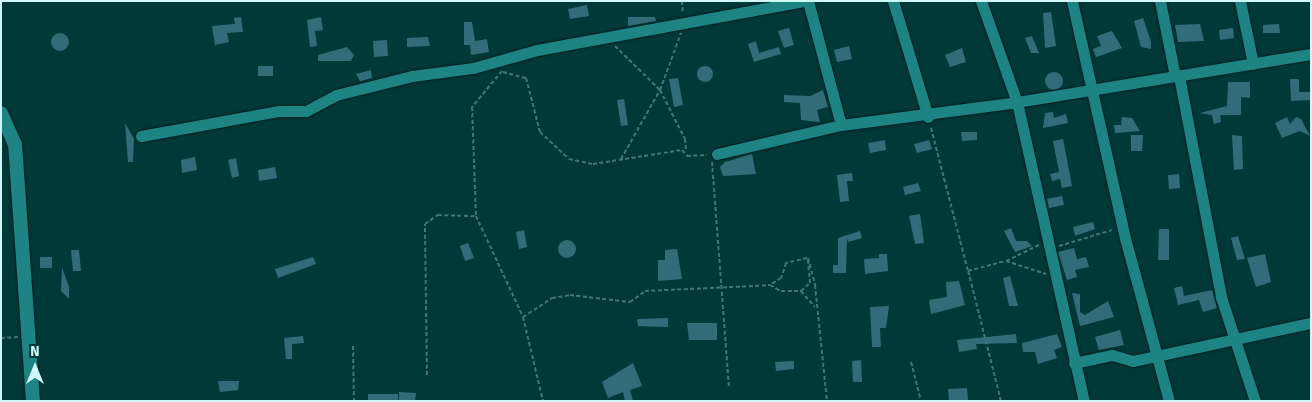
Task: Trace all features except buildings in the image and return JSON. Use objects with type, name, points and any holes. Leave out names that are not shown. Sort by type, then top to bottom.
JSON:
[{"type":"street","points":[[141,136],[278,111],[306,111],[336,95],[412,76],[473,68],[502,58],[608,40],[804,1]]},
{"type":"street","points":[[808,1],[841,125]]},
{"type":"street","points":[[893,1],[928,117]]},
{"type":"street","points":[[981,1],[1017,102],[1047,247],[1084,401]]},
{"type":"street","points":[[1072,1],[1124,226],[1159,356],[1169,401]]},
{"type":"street","points":[[1160,1],[1177,76],[1221,297],[1237,338],[1255,401]]},
{"type":"street","points":[[1240,1],[1253,64]]},
{"type":"street","points":[[717,154],[841,125],[928,117],[1311,54]]},
{"type":"street","points":[[1,113],[15,144],[32,401]]},
{"type":"street","points":[[1074,363],[1112,355],[1133,361],[1311,323]]},
{"type":"path","points":[[621,160],[660,90],[684,25]]},
{"type":"path","points":[[608,40],[660,90],[686,139],[687,156],[712,155],[729,388]]},
{"type":"path","points":[[502,58],[502,71],[472,106],[476,216],[523,317],[543,401]]},
{"type":"path","points":[[502,71],[526,78],[535,123],[560,154],[579,163],[621,160],[686,151]]},
{"type":"path","points":[[928,117],[1001,401]]},
{"type":"path","points":[[427,375],[425,224],[438,215],[476,216]]},
{"type":"path","points":[[968,270],[1006,261],[1036,245],[1047,247],[1124,226]]},
{"type":"path","points":[[523,317],[552,298],[570,295],[625,302],[639,298],[645,291],[723,290],[770,285],[781,278],[786,263],[808,258]]},
{"type":"path","points":[[770,285],[781,291],[800,291],[810,283],[808,258]]},
{"type":"path","points":[[808,258],[814,278],[814,307],[827,401]]},
{"type":"path","points":[[1006,261],[1054,277]]},
{"type":"path","points":[[800,291],[814,307]]},
{"type":"path","points":[[1,338],[28,336]]},
{"type":"path","points":[[353,346],[354,401]]},
{"type":"path","points":[[911,362],[920,401]]}]
